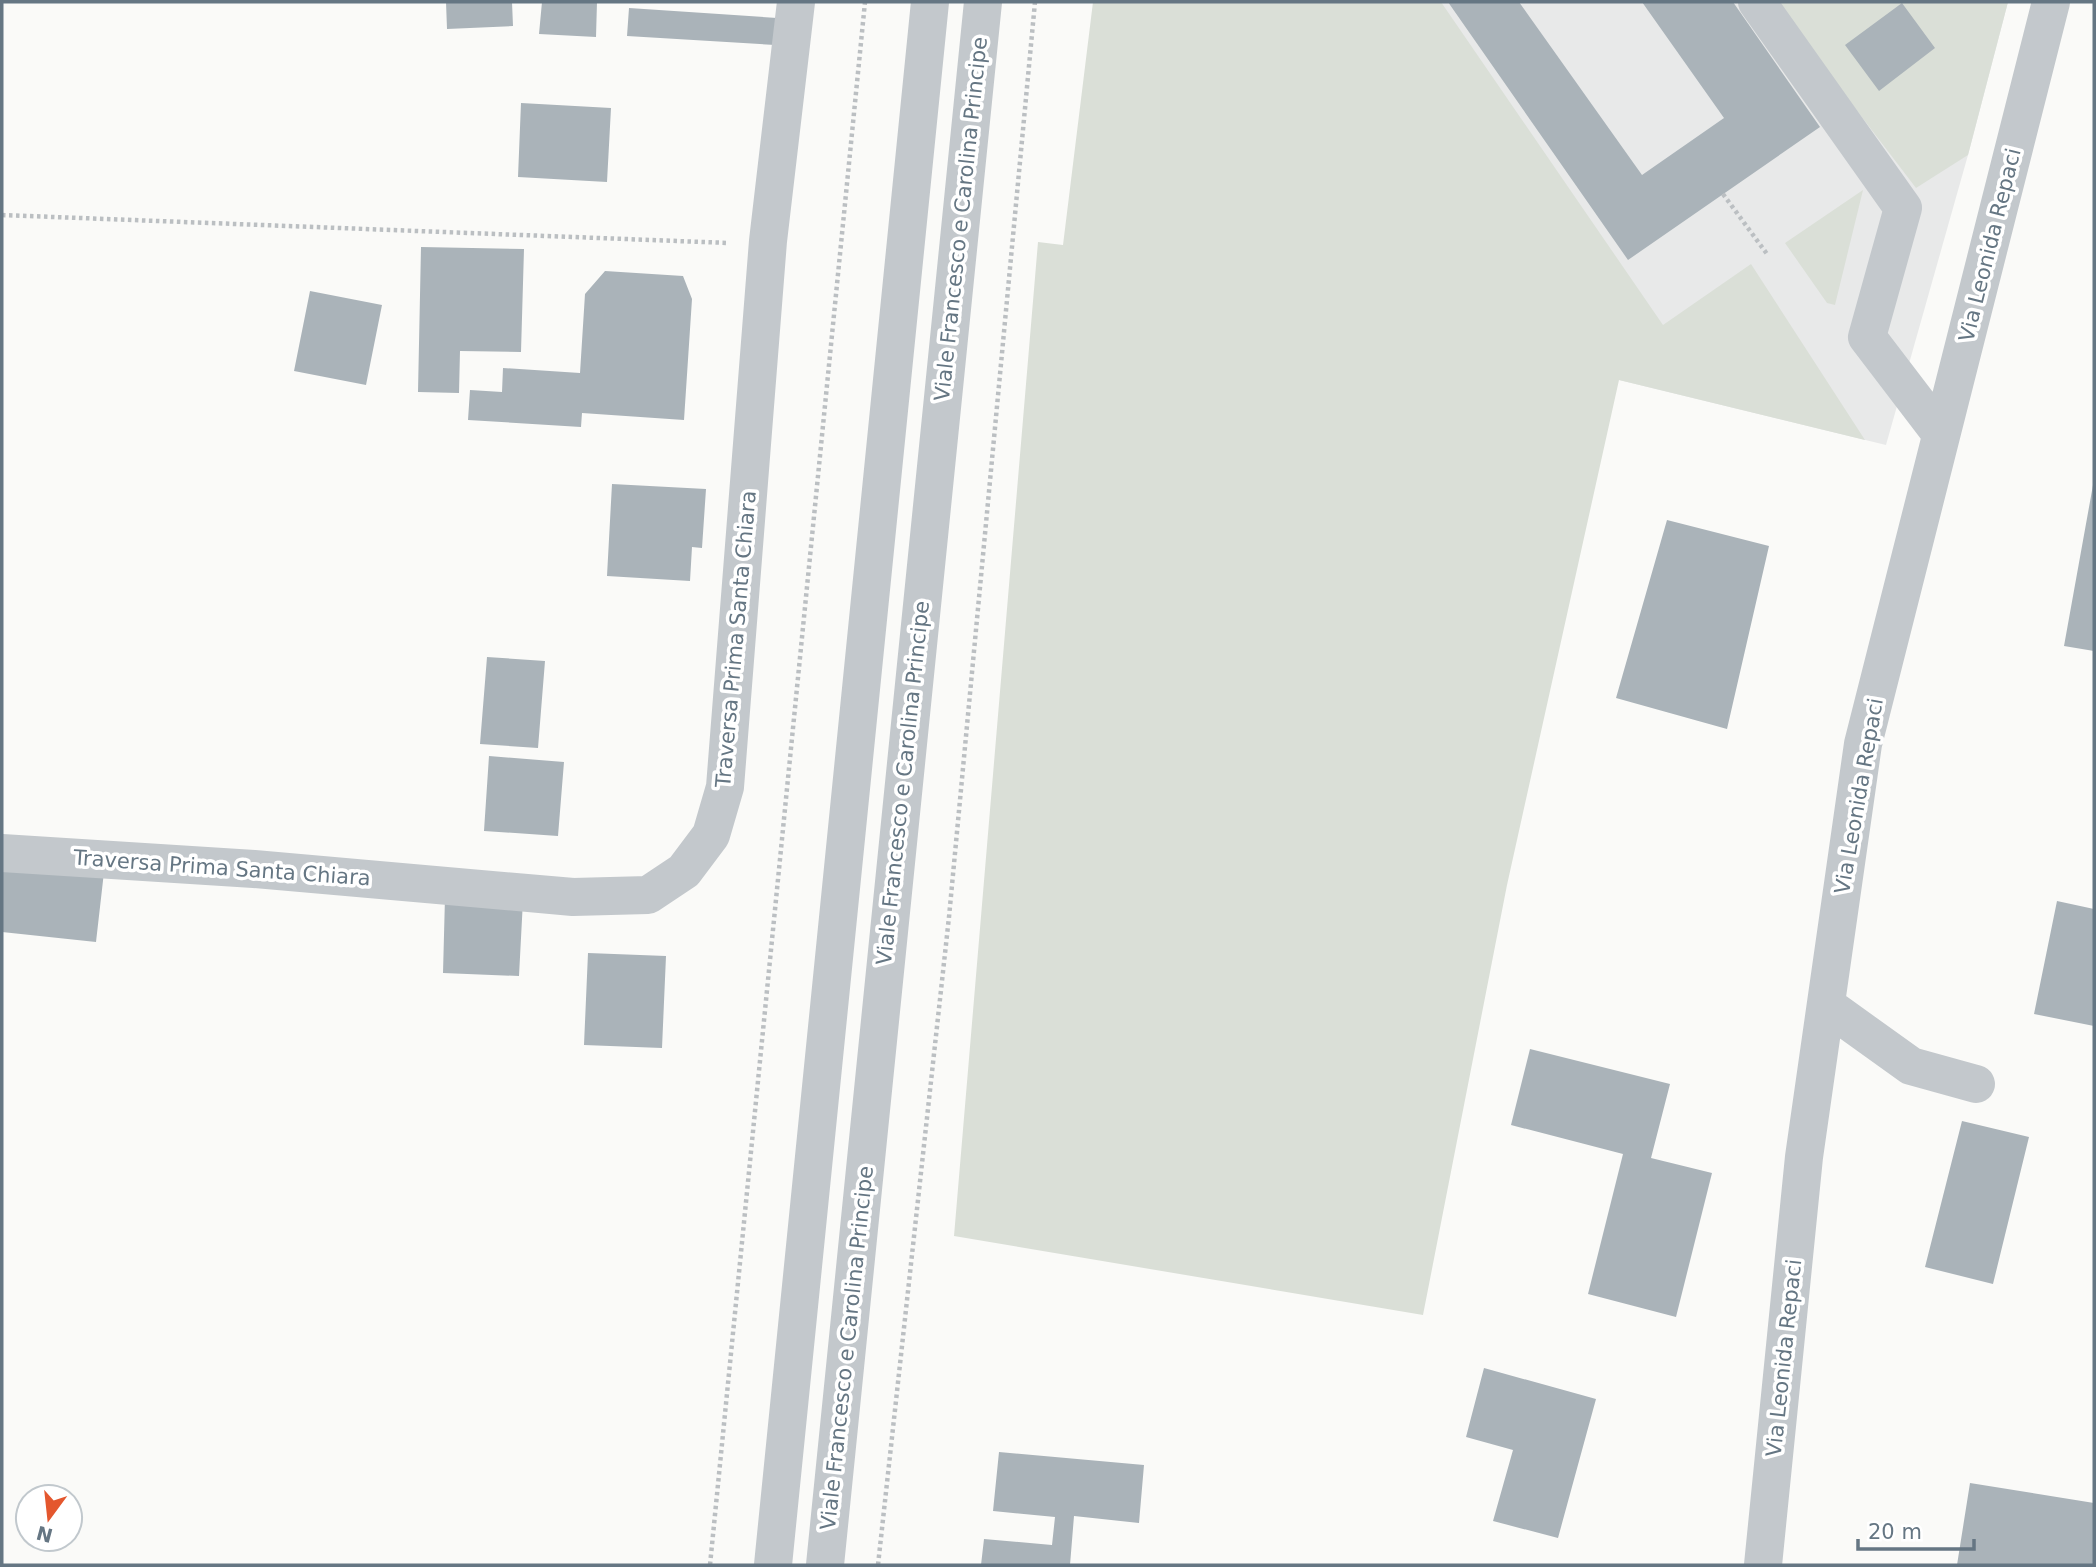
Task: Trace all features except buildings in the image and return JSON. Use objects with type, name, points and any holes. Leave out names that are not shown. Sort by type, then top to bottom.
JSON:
[{"type":"street","name":"Traversa Prima Santa Chiara","points":[[2,853],[254,869],[573,897],[648,895],[684,871],[711,835],[725,786],[768,241],[796,2]]},
{"type":"street","points":[[773,1565],[930,2]]},
{"type":"street","name":"Viale Francesco e Carolina Principe","points":[[825,1565],[983,2]]},
{"type":"street","points":[[1757,2],[1903,208],[1867,337],[1941,434]]},
{"type":"street","name":"Via Leonida Repaci","points":[[1763,1565],[1804,1157],[1863,744],[2051,2]]},
{"type":"street","points":[[1826,1005],[1911,1066],[1976,1084]]},
{"type":"path","points":[[710,1565],[865,2]]},
{"type":"path","points":[[878,1565],[949,917],[1035,2]]},
{"type":"path","points":[[1723,194],[1767,254]]},
{"type":"path","points":[[2,215],[737,244]]},
{"type":"shaded area","points":[[1093,2],[2008,2],[1886,445],[1619,380]]},
{"type":"shaded area","points":[[1093,2],[1441,2],[1663,325],[1751,264],[1865,440],[1619,380],[1507,885],[1423,1315],[954,1236],[1038,242],[1063,245]]},
{"type":"shaded area","points":[[1774,2],[2008,2],[1968,155],[1916,188]]},
{"type":"shaded area","points":[[1863,190],[1835,305],[1827,303],[1785,243]]}]
